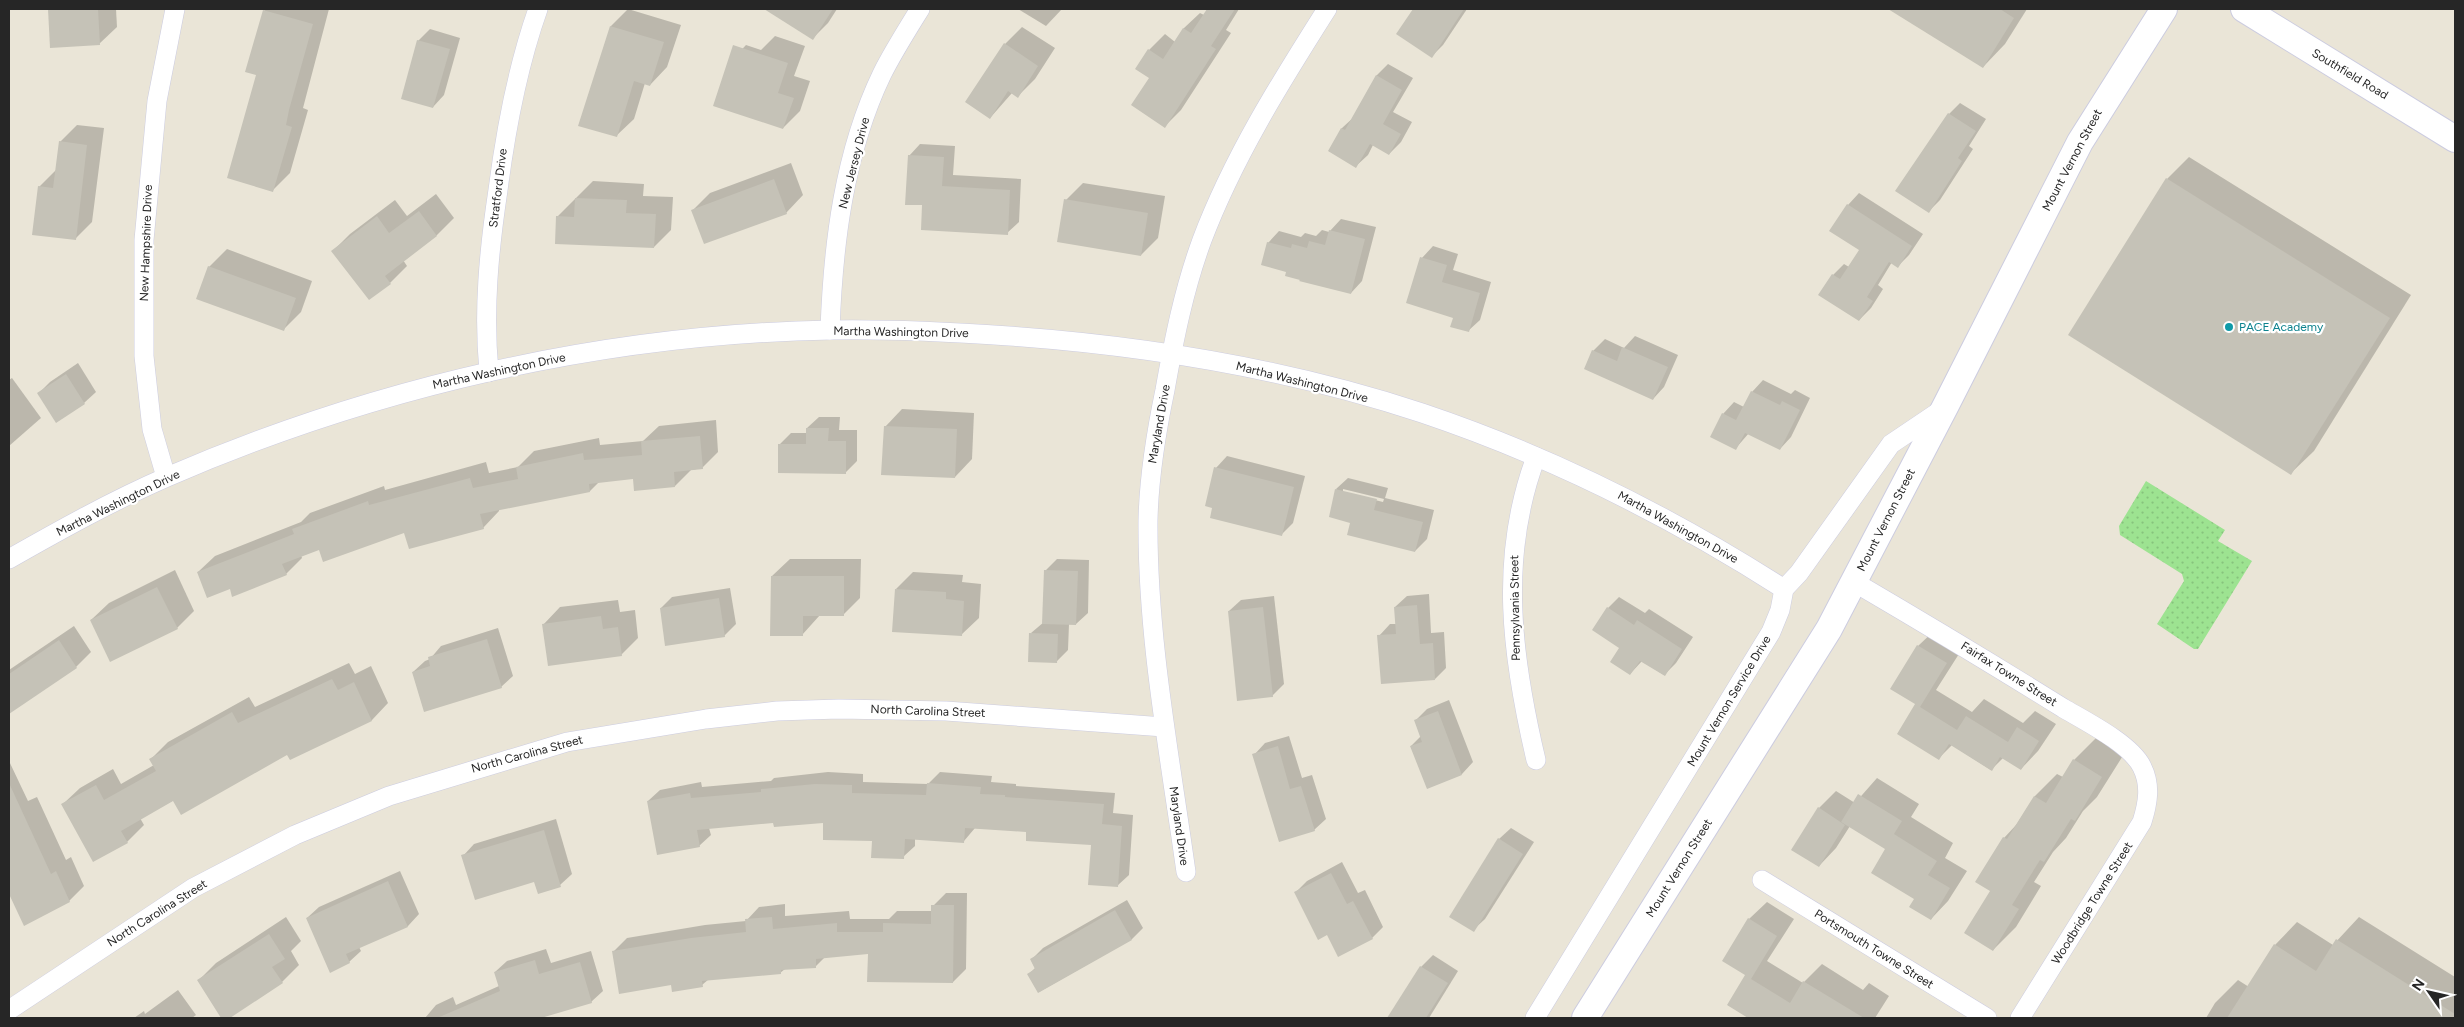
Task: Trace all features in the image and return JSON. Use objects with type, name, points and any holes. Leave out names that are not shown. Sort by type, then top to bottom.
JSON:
[{"type":"street","name":"New Hampshire Drive","points":[[166,477],[152,429],[145,365],[144,240],[156,101],[175,9]]},
{"type":"street","name":"Stratford Drive","points":[[489,372],[486,340],[487,308],[495,212],[506,126],[524,53],[538,9]]},
{"type":"street","name":"New Jersey Drive","points":[[830,330],[836,244],[847,179],[858,138],[882,74],[920,9]]},
{"type":"street","name":"Maryland Drive","points":[[1186,872],[1164,727],[1150,582],[1148,522],[1153,452],[1171,354],[1190,278],[1219,201],[1267,107],[1327,9]]},
{"type":"street","name":"Mount Vernon Street","points":[[1585,1018],[1775,718],[1854,582],[2080,142],[2164,9]]},
{"type":"street","name":"Southfield Road","points":[[2244,9],[2455,139]]},
{"type":"street","name":"Martha Washington Drive","points":[[9,559],[95,511],[166,477],[334,415],[442,383],[529,363],[638,346],[733,336],[830,330],[902,330],[1035,338],[1124,346],[1264,370],[1337,388],[1419,412],[1536,457],[1662,516],[1784,589]]},
{"type":"street","points":[[1784,589],[1799,574],[1891,444],[1945,408]]},
{"type":"street","name":"Pennsylvania Street","points":[[1536,457],[1522,499],[1514,539],[1512,576],[1518,676],[1536,760]]},
{"type":"street","name":"Fairfax Towne Street","points":[[1854,582],[1948,636],[2117,742],[2142,765],[2148,783]]},
{"type":"street","name":"Mount Vernon Service Drive","points":[[1535,1018],[1771,632],[1780,610],[1784,589]]},
{"type":"street","name":"North Carolina Street","points":[[9,1010],[193,888],[295,835],[389,796],[567,742],[706,719],[777,712],[839,709],[946,711],[1164,727]]},
{"type":"street","name":"Woodbridge Towne Street","points":[[2020,1018],[2142,822],[2148,803],[2148,783]]},
{"type":"street","name":"Portsmouth Towne Street","points":[[1762,880],[1987,1018]]},
{"type":"green space","points":[[2146,481],[2225,530],[2218,541],[2252,561],[2198,649],[2194,649],[2157,624],[2184,581],[2182,574],[2120,535],[2119,526]]},
{"type":"building","points":[[48,9],[98,9],[100,45],[50,48]]},
{"type":"building","points":[[764,9],[833,9],[813,40]]},
{"type":"building","points":[[1207,9],[1235,9],[1211,46],[1216,49],[1165,128],[1131,105],[1149,78],[1135,69],[1148,49],[1163,59],[1183,28],[1191,33]]},
{"type":"building","points":[[1413,9],[1464,9],[1432,58],[1396,34]]},
{"type":"building","points":[[1888,9],[2000,9],[2014,18],[1983,68]]},
{"type":"building","points":[[263,10],[313,24],[289,110],[286,125],[292,127],[273,192],[227,178],[256,75],[245,72]]},
{"type":"building","points":[[610,26],[664,42],[650,86],[634,81],[617,137],[578,126]]},
{"type":"building","points":[[417,40],[450,49],[433,108],[401,99]]},
{"type":"building","points":[[1004,43],[1038,66],[1018,98],[1008,91],[990,119],[965,102]]},
{"type":"building","points":[[733,45],[788,63],[778,93],[794,98],[783,129],[713,106]]},
{"type":"building","points":[[1376,75],[1402,90],[1383,124],[1401,134],[1389,155],[1370,144],[1356,168],[1328,151],[1341,128],[1345,130]]},
{"type":"building","points":[[1948,113],[1976,131],[1958,158],[1962,161],[1929,213],[1895,191]]},
{"type":"building","points":[[59,141],[87,145],[76,240],[32,235],[38,186],[53,188]]},
{"type":"building","points":[[908,155],[944,157],[942,186],[1010,190],[1008,235],[921,230],[922,205],[905,205]]},
{"type":"building","name":"PACE Academy","points":[[2166,178],[2390,318],[2291,475],[2068,335]]},
{"type":"building","points":[[774,179],[787,214],[704,244],[691,210]]},
{"type":"building","points":[[575,198],[627,200],[626,213],[656,214],[654,248],[555,244],[556,216],[574,217]]},
{"type":"building","points":[[1064,199],[1148,213],[1141,256],[1057,242]]},
{"type":"building","points":[[1847,204],[1912,246],[1898,268],[1889,262],[1867,297],[1873,301],[1859,321],[1818,295],[1832,274],[1840,279],[1859,250],[1829,231]]},
{"type":"building","points":[[419,211],[437,236],[385,276],[391,284],[369,300],[331,251],[377,216],[389,233]]},
{"type":"building","points":[[1329,230],[1365,239],[1351,294],[1299,281],[1285,276],[1286,272],[1261,265],[1267,242],[1291,248],[1292,244],[1307,248],[1309,241],[1325,245]]},
{"type":"building","points":[[1420,257],[1447,265],[1442,282],[1480,293],[1469,332],[1450,327],[1453,318],[1406,303]]},
{"type":"building","points":[[208,266],[296,298],[284,331],[196,299]]},
{"type":"building","points":[[1622,347],[1668,367],[1653,400],[1584,369],[1592,350],[1617,361]]},
{"type":"building","points":[[66,374],[85,404],[56,423],[37,393]]},
{"type":"building","points":[[1751,391],[1780,405],[1782,401],[1800,410],[1780,450],[1745,433],[1736,450],[1710,437],[1722,413],[1736,420]]},
{"type":"building","points":[[884,426],[957,429],[955,478],[881,475]]},
{"type":"building","points":[[806,428],[829,428],[828,441],[846,441],[846,474],[778,473],[778,444],[806,444]]},
{"type":"building","points":[[700,436],[703,469],[674,472],[675,487],[634,491],[633,479],[589,484],[590,492],[480,514],[484,529],[409,549],[404,533],[323,562],[319,550],[282,564],[287,575],[232,597],[230,589],[207,598],[197,572],[294,534],[292,529],[368,501],[369,505],[470,478],[473,488],[518,479],[516,467],[583,453],[584,460],[642,455],[641,441]]},
{"type":"building","points":[[1214,467],[1294,487],[1282,536],[1210,518],[1212,508],[1205,506]]},
{"type":"building","points":[[1335,489],[1377,499],[1374,510],[1423,522],[1415,552],[1347,535],[1350,523],[1329,517]]},
{"type":"building","points":[[1044,570],[1078,571],[1076,625],[1042,624]]},
{"type":"building","points":[[771,576],[844,576],[844,616],[803,616],[803,636],[770,636]]},
{"type":"building","points":[[157,587],[178,629],[110,662],[90,620]]},
{"type":"building","points":[[895,589],[946,592],[946,599],[964,601],[962,636],[892,632]]},
{"type":"building","points":[[719,598],[725,637],[665,646],[660,608]]},
{"type":"building","points":[[1417,605],[1420,644],[1433,643],[1435,680],[1381,684],[1377,635],[1396,634],[1394,607]]},
{"type":"building","points":[[1263,607],[1273,697],[1237,701],[1228,611]]},
{"type":"building","points":[[1607,607],[1634,625],[1637,620],[1682,649],[1665,676],[1640,661],[1630,675],[1610,662],[1619,648],[1592,630]]},
{"type":"building","points":[[601,616],[603,629],[618,627],[622,656],[548,666],[542,624]]},
{"type":"building","points":[[1029,633],[1058,634],[1057,663],[1028,662]]},
{"type":"building","points":[[487,639],[502,688],[424,712],[412,672],[430,666],[428,657]]},
{"type":"building","points":[[59,640],[77,668],[9,714],[9,674]]},
{"type":"building","points":[[1917,645],[1947,663],[1920,707],[1957,730],[1966,716],[2008,742],[2017,727],[2039,741],[2021,770],[2000,757],[1992,771],[1949,744],[1939,760],[1897,734],[1915,704],[1890,689]]},
{"type":"building","points":[[332,679],[338,690],[354,682],[372,721],[290,760],[287,755],[181,815],[173,801],[121,831],[128,843],[93,862],[61,804],[96,785],[104,800],[156,771],[149,759],[232,712],[238,723]]},
{"type":"building","points":[[1438,711],[1462,775],[1427,789],[1410,746],[1422,742],[1414,720]]},
{"type":"building","points":[[1278,746],[1290,789],[1301,786],[1315,831],[1279,842],[1252,754]]},
{"type":"building","points":[[2073,759],[2102,777],[2075,821],[2071,819],[2044,862],[2040,860],[2012,905],[2019,909],[1993,951],[1964,933],[1990,891],[1975,882],[2003,837],[2007,839],[2034,796],[2046,803]]},
{"type":"building","points":[[9,783],[51,874],[56,871],[70,902],[24,926],[9,894]]},
{"type":"building","points":[[927,783],[981,787],[980,794],[1005,795],[1005,797],[1104,804],[1102,824],[1122,826],[1118,887],[1088,885],[1091,845],[1026,841],[1026,832],[965,828],[964,843],[905,839],[904,859],[871,858],[872,841],[823,840],[823,823],[774,827],[773,823],[697,830],[700,847],[657,855],[647,801],[690,793],[691,798],[761,792],[761,789],[815,784],[852,785],[852,793],[926,795]]},
{"type":"building","points":[[1858,794],[1902,821],[1894,834],[1937,861],[1928,875],[1950,888],[1931,920],[1909,907],[1914,899],[1871,873],[1885,849],[1841,822]]},
{"type":"building","points":[[1818,807],[1845,825],[1819,867],[1791,850]]},
{"type":"building","points":[[544,830],[561,887],[538,894],[534,882],[475,900],[461,855]]},
{"type":"building","points":[[1498,838],[1523,854],[1474,932],[1449,917]]},
{"type":"building","points":[[1331,873],[1347,904],[1353,901],[1373,939],[1338,957],[1327,935],[1318,940],[1294,892]]},
{"type":"building","points":[[388,881],[408,927],[346,954],[350,963],[330,973],[306,918]]},
{"type":"building","points":[[931,905],[954,905],[953,983],[867,982],[868,954],[816,959],[816,968],[781,970],[781,974],[702,981],[703,987],[672,992],[671,985],[619,994],[612,951],[691,938],[746,932],[745,919],[772,917],[773,929],[837,923],[837,932],[883,932],[883,923],[931,924]]},
{"type":"building","points":[[1115,910],[1132,940],[1038,993],[1027,974],[1035,969],[1030,959]]},
{"type":"building","points":[[1748,918],[1777,936],[1751,979],[1790,1003],[1803,981],[1864,1018],[1748,1018],[1727,1005],[1745,975],[1722,961]]},
{"type":"building","points":[[269,934],[285,959],[272,967],[283,983],[230,1018],[221,1018],[197,980]]},
{"type":"building","points":[[2336,939],[2455,1014],[2455,1018],[2227,1018],[2274,944],[2316,971]]},
{"type":"building","points":[[535,960],[539,974],[580,962],[592,1003],[541,1018],[437,1018],[500,991],[494,972]]},
{"type":"building","points":[[1420,966],[1448,983],[1426,1018],[1387,1018]]},
{"type":"place","name":"PACE Academy","points":[[2229,327]]}]
